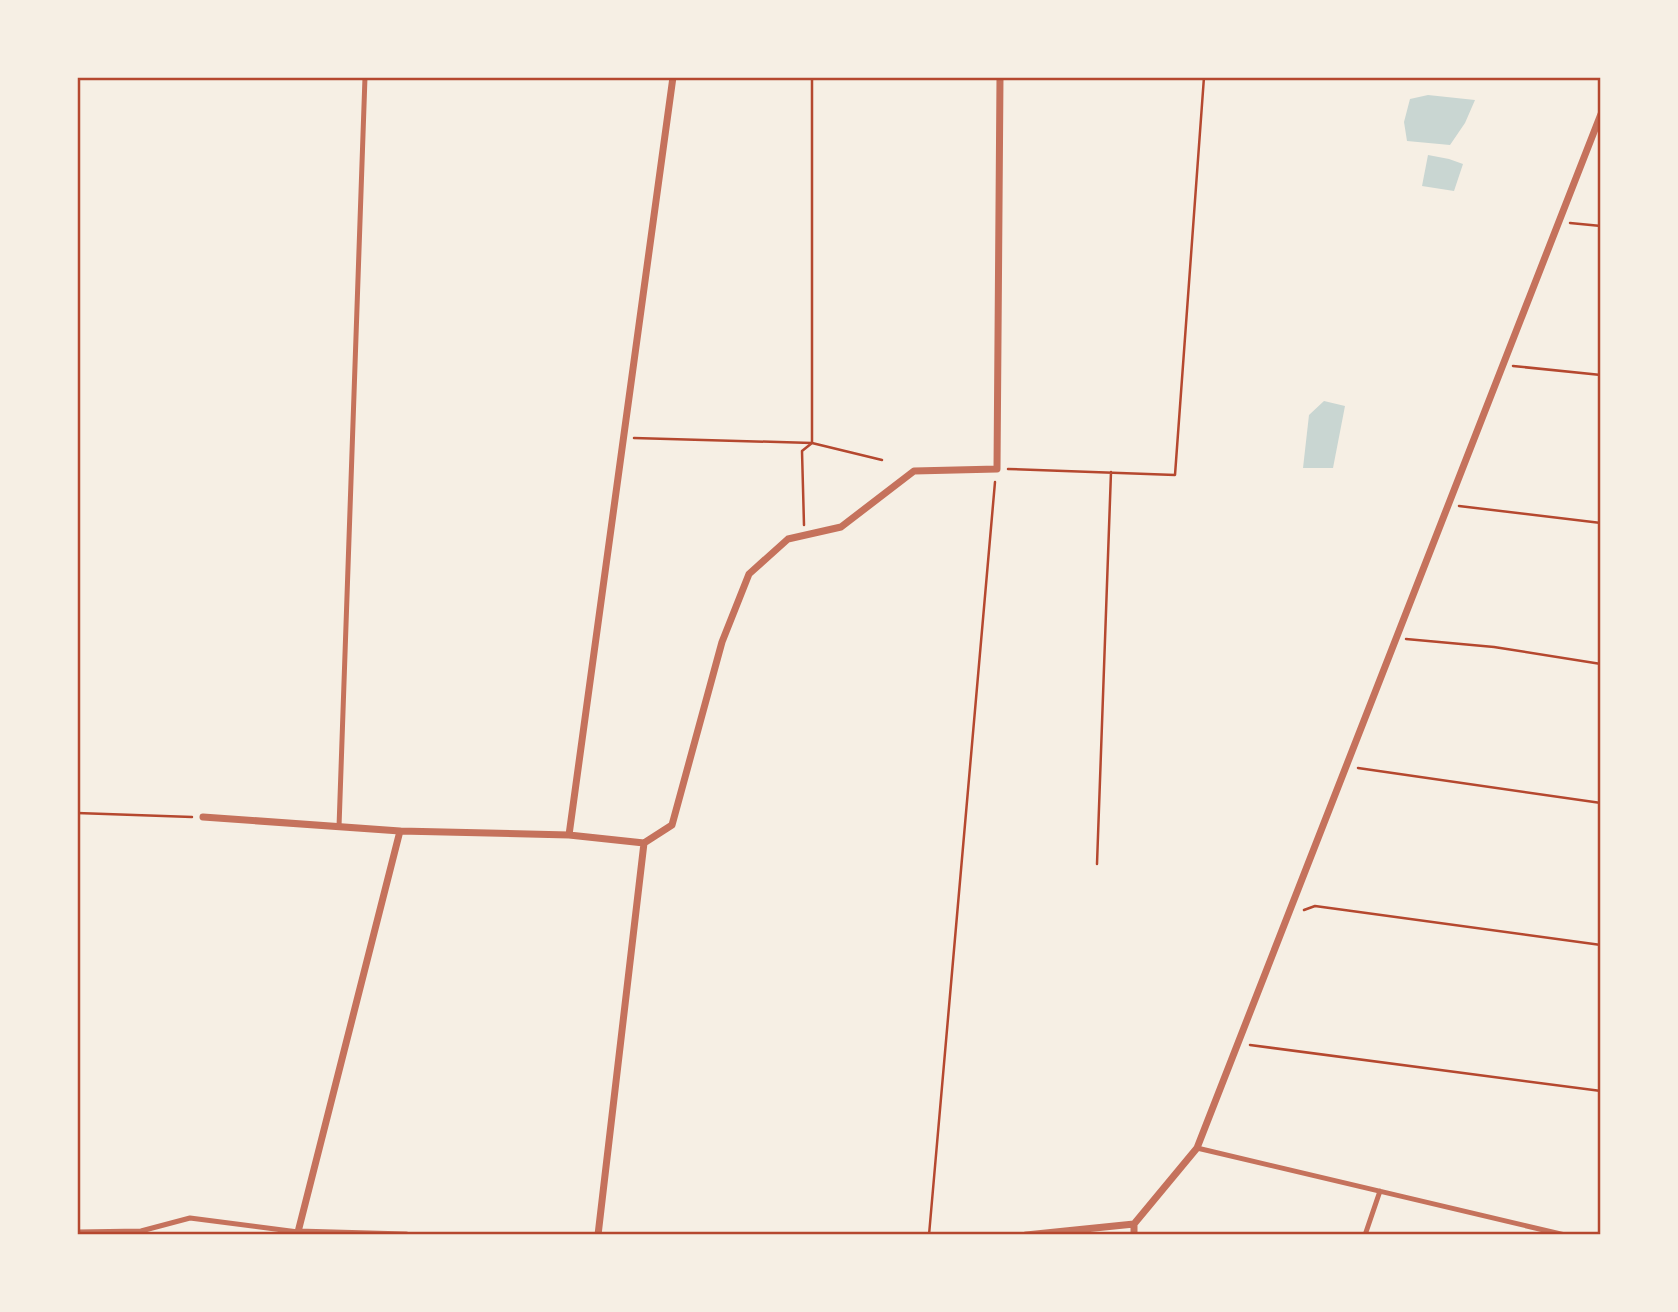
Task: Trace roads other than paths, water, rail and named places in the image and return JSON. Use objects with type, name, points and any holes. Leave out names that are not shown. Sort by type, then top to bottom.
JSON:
[{"type":"street","points":[[569,835],[673,77]]},
{"type":"street","points":[[203,817],[400,831],[569,835],[644,844],[672,825],[722,642],[749,574],[788,539],[841,527],[914,471],[996,469],[1000,77]]},
{"type":"street","points":[[1134,1235],[1134,1224],[1197,1148],[1601,114]]},
{"type":"street","points":[[400,831],[298,1234],[406,1235]]},
{"type":"street","points":[[598,1235],[644,844]]},
{"type":"street","points":[[1026,1235],[1134,1224]]},
{"type":"lane","points":[[339,827],[365,77]]},
{"type":"lane","points":[[1197,1148],[1565,1235]]},
{"type":"lane","points":[[1365,1235],[1380,1191]]},
{"type":"lane","points":[[77,1232],[141,1231],[190,1218],[298,1234]]}]
